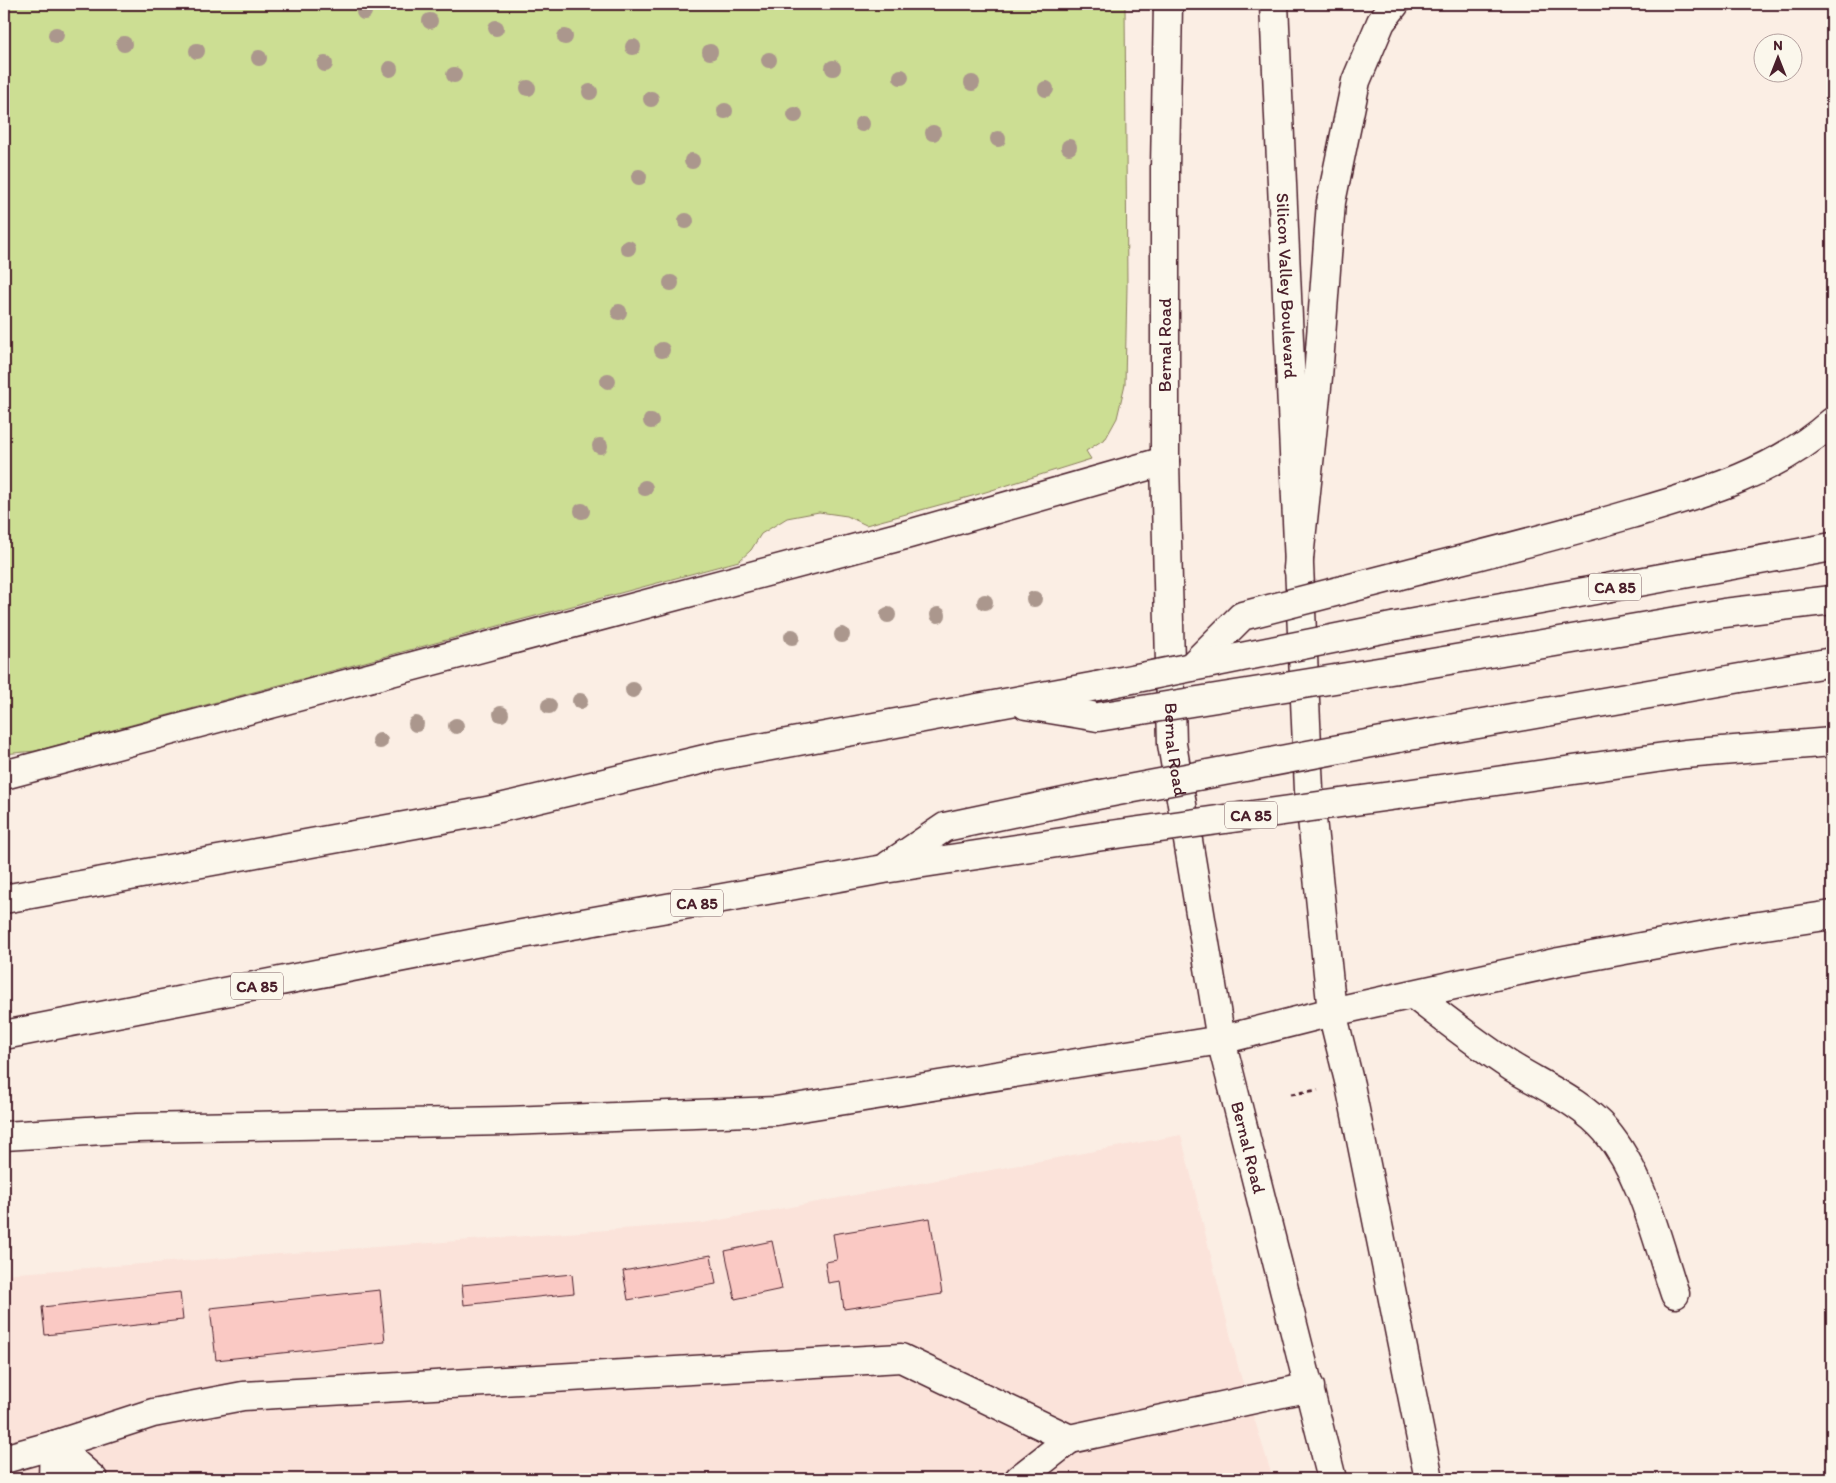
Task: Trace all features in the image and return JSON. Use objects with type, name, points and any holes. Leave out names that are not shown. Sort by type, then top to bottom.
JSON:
[{"type":"main road","name":"Bernal Road","points":[[1168,4],[1165,168],[1165,461],[1172,744],[1220,1040],[1332,1479]]},
{"type":"main road","name":"Silicon Valley Boulevard","points":[[1274,4],[1298,568]]},
{"type":"main road","points":[[1395,4],[1381,22],[1356,81],[1330,202],[1318,377],[1298,568],[1309,790],[1332,1012],[1350,1085],[1429,1479]]},
{"type":"main road","points":[[1191,667],[1242,616],[1572,532],[1738,481],[1780,459],[1832,422]]},
{"type":"main road","points":[[4,775],[899,537],[1165,461]]},
{"type":"main road","name":"CA 85","points":[[4,899],[486,811],[717,756],[1097,686],[1397,626],[1832,547]]},
{"type":"main road","points":[[1008,702],[1098,717],[1397,669],[1724,613],[1832,600]]},
{"type":"main road","points":[[884,869],[945,827],[1102,794],[1398,738],[1832,662]]},
{"type":"main road","name":"CA 85","points":[[4,1035],[511,936],[884,869],[1685,754],[1832,742]]},
{"type":"main road","points":[[4,1136],[137,1128],[507,1121],[776,1111],[1220,1040],[1332,1012],[1559,962],[1739,929],[1832,916]]},
{"type":"main road","points":[[1414,995],[1474,1042],[1579,1108],[1605,1130],[1625,1161],[1642,1197],[1675,1294]]},
{"type":"main road","points":[[4,1459],[153,1413],[243,1396],[901,1358],[1070,1439]]},
{"type":"main road","points":[[1019,1479],[1070,1439],[1310,1387]]},
{"type":"main road","points":[[53,1479],[54,1445]]},
{"type":"main road","points":[[54,1445],[92,1479]]},
{"type":"path","points":[[1291,1094],[1322,1090]]},
{"type":"shaded area","points":[[1181,1135],[1239,1370],[1273,1479],[4,1479],[4,1274],[703,1223]]},
{"type":"green space","points":[[4,4],[1125,4],[1127,286],[1125,384],[1117,418],[1106,438],[1086,451],[1091,459],[976,495],[866,525],[847,516],[819,512],[787,518],[761,534],[751,550],[739,561],[35,751],[4,754]]},
{"type":"building","points":[[930,1218],[942,1294],[844,1309],[840,1281],[828,1283],[825,1262],[837,1260],[833,1234]]},
{"type":"building","points":[[772,1241],[782,1289],[735,1299],[725,1251]]},
{"type":"building","points":[[711,1255],[716,1284],[628,1300],[623,1271]]},
{"type":"building","points":[[572,1274],[574,1293],[464,1305],[462,1285]]},
{"type":"building","points":[[380,1290],[385,1342],[216,1360],[210,1308]]},
{"type":"building","points":[[180,1292],[183,1320],[45,1335],[42,1307]]}]
